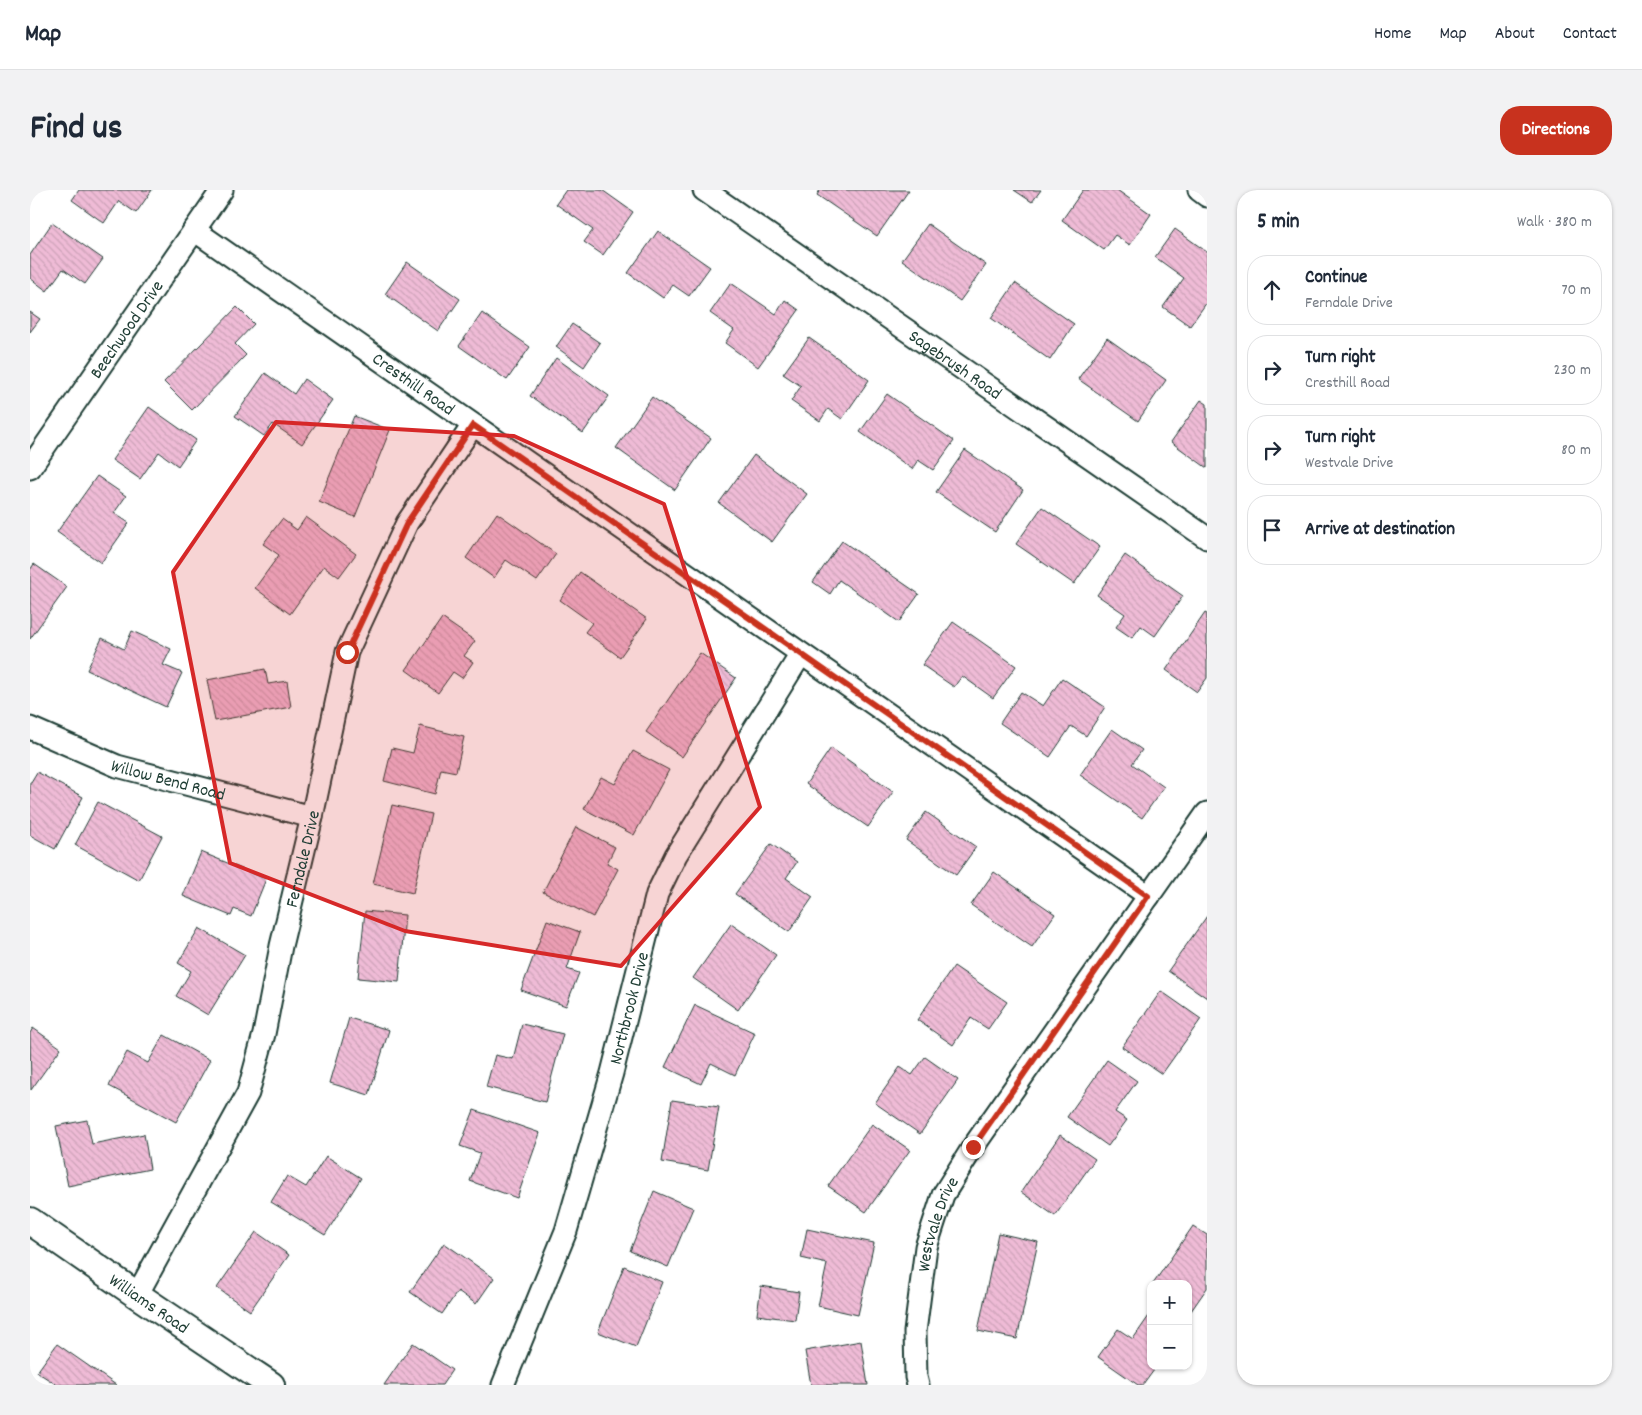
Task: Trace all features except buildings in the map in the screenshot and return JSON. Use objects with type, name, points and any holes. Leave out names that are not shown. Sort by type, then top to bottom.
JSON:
[{"type":"street","name":"Beechwood Drive","points":[[30,468],[222,190]]},
{"type":"street","name":"Sagebrush Road","points":[[704,190],[1207,538]]},
{"type":"street","points":[[1199,190],[1207,196]]},
{"type":"street","name":"Cresthill Road","points":[[194,230],[1148,896]]},
{"type":"street","name":"Ferndale Drive","points":[[137,1295],[248,1093],[264,1034],[281,946],[312,817],[347,652],[407,523],[473,425]]},
{"type":"street","name":"Northbrook Drive","points":[[503,1385],[566,1231],[612,1073],[657,894],[676,855],[801,654]]},
{"type":"street","name":"Willow Bend Road","points":[[30,728],[117,766],[312,817]]},
{"type":"street","name":"Westvale Drive","points":[[918,1385],[916,1377],[915,1332],[926,1247],[943,1195],[973,1147],[1207,813]]},
{"type":"street","name":"Williams Road","points":[[30,1221],[270,1385]]},
{"type":"highlighted area","points":[[276,422],[514,436],[664,504],[760,807],[621,966],[405,931],[230,863],[173,572]]},
{"type":"route","points":[[347,652],[407,523],[473,425],[1148,896],[973,1147]]}]
